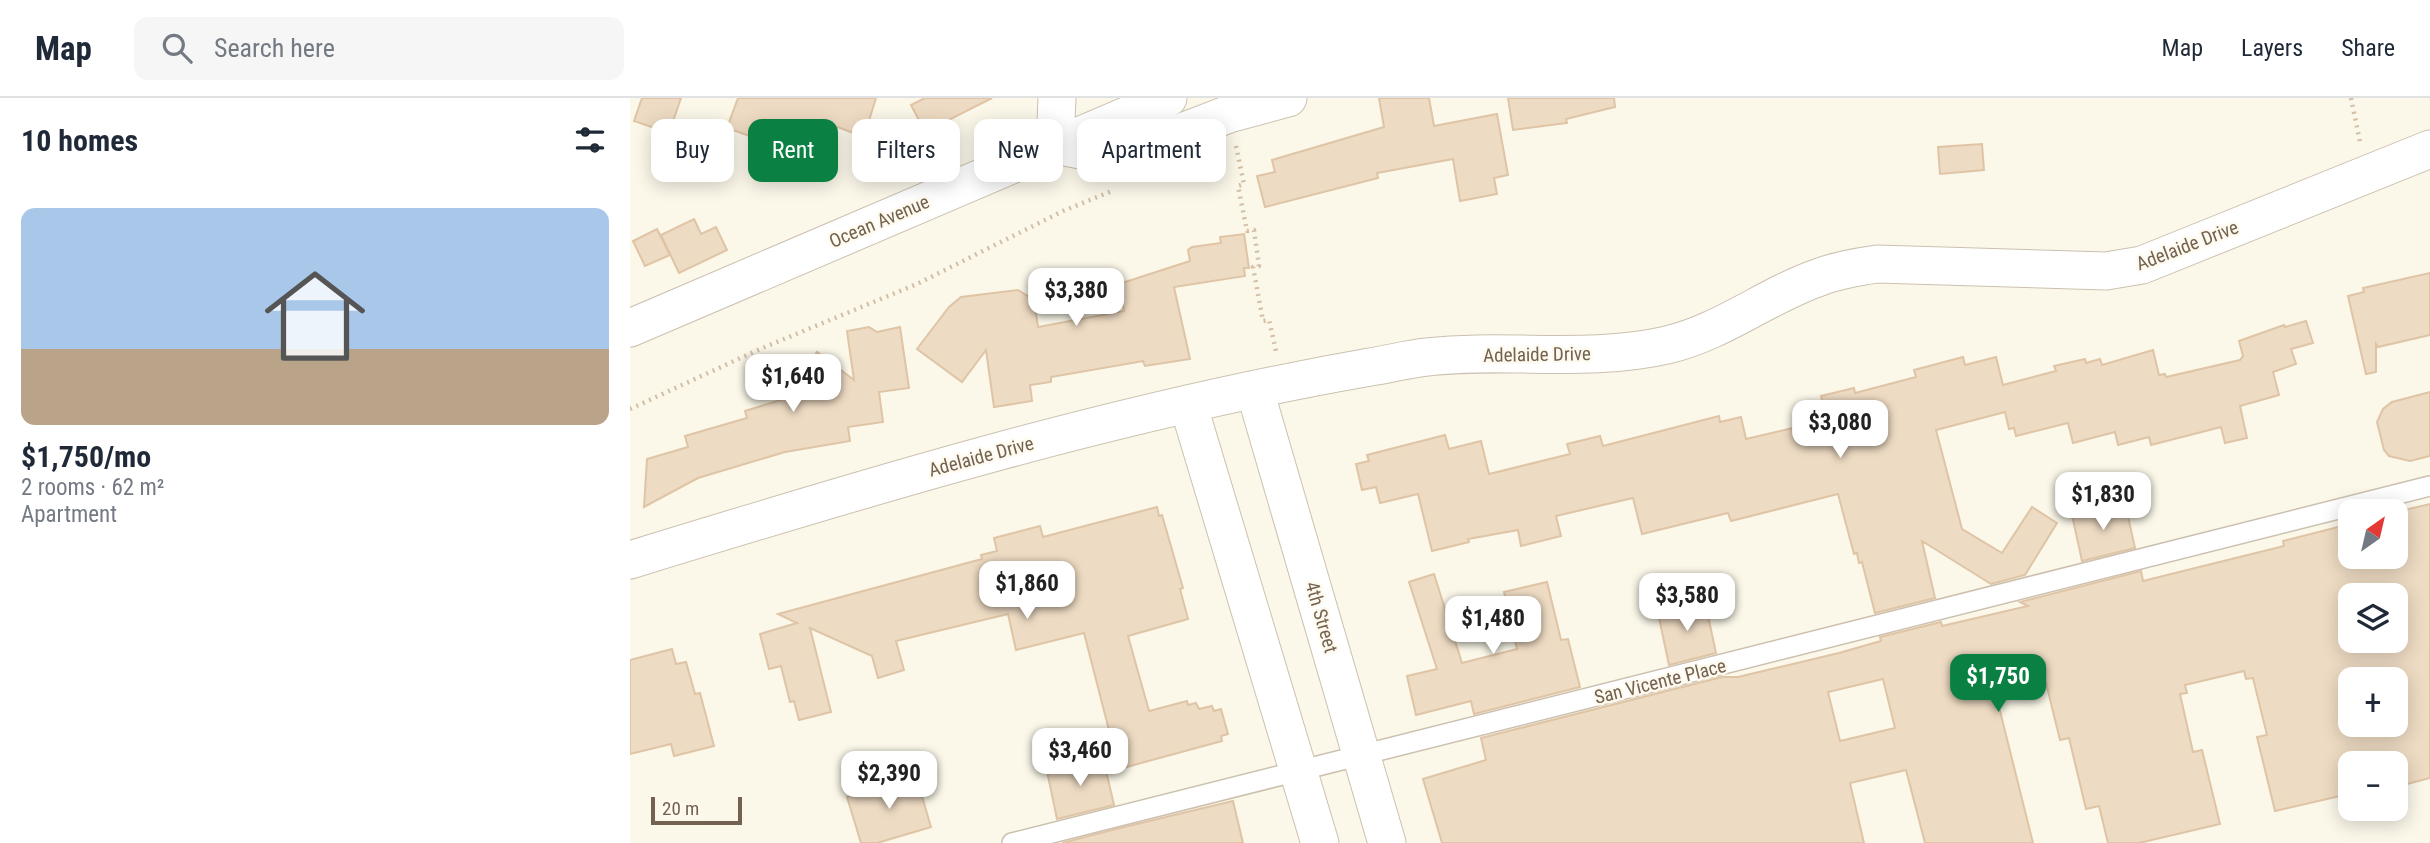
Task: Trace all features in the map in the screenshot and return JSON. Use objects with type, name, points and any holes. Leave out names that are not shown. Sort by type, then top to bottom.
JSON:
[{"type":"street","points":[[1056,119],[1057,98]]},
{"type":"street","name":"Ocean Avenue","points":[[1063,142],[1168,98]]},
{"type":"street","points":[[1216,119],[1288,98]]},
{"type":"street","name":"Adelaide Drive","points":[[630,560],[896,479],[1066,432],[1306,378],[1428,357],[1625,352],[1666,345],[1707,334],[1818,277],[1849,268],[1877,264],[2106,271],[2142,265],[2430,149]]},
{"type":"street","name":"Ocean Avenue","points":[[630,328],[974,180]]},
{"type":"street","name":"4th Street","points":[[1255,391],[1387,843]]},
{"type":"street","points":[[1188,404],[1301,772],[1320,843]]},
{"type":"lane","name":"San Vicente Place","points":[[1012,843],[1363,757],[2430,486]]},
{"type":"path","points":[[2351,98],[2359,135]]},
{"type":"path","points":[[1229,114],[1244,184],[1238,186],[1247,231],[1254,230],[1259,265],[1254,267],[1263,321],[1269,320],[1278,360],[1300,358],[1306,378]]},
{"type":"path","points":[[630,409],[760,349],[916,284],[1063,211],[1126,186],[1126,182]]},
{"type":"building","points":[[642,98],[681,98],[674,119],[651,119],[651,127],[634,121]]},
{"type":"building","points":[[738,98],[876,98],[870,119],[852,119],[852,132],[838,127],[838,119],[748,119],[748,135],[734,130],[734,119],[730,119]]},
{"type":"building","points":[[925,98],[992,98],[951,119],[918,119],[911,105]]},
{"type":"building","points":[[1379,98],[1429,98],[1434,126],[1497,114],[1508,175],[1494,178],[1497,194],[1460,201],[1453,159],[1377,173],[1378,178],[1265,207],[1257,176],[1275,172],[1272,160],[1384,127]]},
{"type":"building","points":[[1508,98],[1614,98],[1615,107],[1566,119],[1567,123],[1513,130]]},
{"type":"building","points":[[1982,144],[1984,170],[1940,174],[1938,147]]},
{"type":"building","points":[[694,219],[701,234],[716,227],[727,250],[679,273],[661,235]]},
{"type":"building","points":[[657,229],[670,255],[645,266],[633,241]]},
{"type":"building","points":[[1244,234],[1249,268],[1244,268],[1245,276],[1174,287],[1190,359],[1145,366],[1143,361],[1051,377],[1051,382],[1030,385],[1032,401],[994,407],[986,350],[962,382],[917,349],[949,307],[961,297],[1018,290],[1034,300],[1038,327],[1124,311],[1119,284],[1190,261],[1188,250],[1192,247],[1221,243],[1220,237]]},
{"type":"building","points":[[2430,273],[2430,335],[2378,347],[2376,344],[2376,372],[2366,374],[2348,296],[2364,292],[2363,288]]},
{"type":"building","points":[[2306,321],[2313,343],[2291,349],[2296,364],[2273,372],[2279,395],[2240,406],[2247,438],[2225,443],[2221,427],[2151,445],[2149,437],[2118,445],[2115,432],[2073,443],[2068,423],[2016,436],[2014,428],[2009,429],[2005,412],[1936,430],[1962,529],[2002,553],[2032,507],[2057,523],[2025,575],[1991,584],[1922,541],[1935,598],[1875,613],[1862,562],[1859,563],[1857,553],[1854,554],[1838,494],[1731,521],[1728,513],[1642,534],[1633,498],[1556,516],[1561,536],[1521,546],[1518,530],[1468,539],[1469,542],[1432,551],[1418,494],[1380,503],[1376,487],[1362,490],[1356,464],[1369,461],[1367,455],[1445,435],[1449,449],[1481,441],[1489,474],[1570,454],[1567,444],[1600,436],[1603,446],[1719,416],[1720,422],[1741,417],[1746,439],[1827,420],[1821,396],[1854,388],[1855,393],[1916,377],[1914,370],[1963,357],[1965,365],[1996,357],[2003,385],[2056,371],[2054,366],[2085,359],[2086,363],[2100,359],[2102,365],[2153,350],[2159,375],[2165,374],[2166,377],[2240,360],[2243,356],[2239,341],[2284,325],[2285,327]]},
{"type":"building","points":[[869,327],[877,332],[900,327],[909,388],[879,392],[883,422],[848,427],[850,441],[785,452],[698,478],[644,507],[647,459],[688,447],[685,436],[747,418],[745,411],[787,398],[782,368],[809,363],[817,352],[854,380],[847,331]]},
{"type":"building","points":[[2430,392],[2430,456],[2410,461],[2389,456],[2384,450],[2377,422],[2383,409],[2392,402]]},
{"type":"building","points":[[2125,503],[2135,548],[2082,561],[2072,515]]},
{"type":"building","points":[[2430,504],[2430,778],[2408,784],[2408,751],[2338,751],[2338,796],[2275,811],[2257,737],[2267,735],[2253,678],[2246,679],[2244,671],[2185,685],[2187,693],[2180,694],[2193,752],[2202,750],[2220,824],[2139,843],[2108,843],[2099,806],[2086,809],[2069,738],[2060,740],[2046,683],[1996,695],[2033,843],[1925,843],[1906,770],[1850,783],[1864,843],[1442,843],[1423,779],[1486,760],[1481,738],[1722,677],[1738,677],[1839,653],[1881,641],[1880,637],[1941,622],[1942,626],[2028,606],[2020,602],[2141,571],[2143,581],[2284,546],[2283,541],[2338,527],[2338,569],[2408,569],[2408,509]],"holes":[[[1883,679],[1895,728],[1840,741],[1828,692]]]},
{"type":"building","points":[[1157,507],[1159,516],[1162,515],[1183,588],[1180,589],[1188,619],[1128,636],[1149,711],[1187,701],[1188,705],[1196,703],[1199,709],[1212,706],[1214,711],[1221,709],[1228,734],[1221,736],[1222,741],[1119,769],[1084,633],[1016,650],[1008,614],[896,641],[904,670],[878,678],[872,656],[810,628],[831,712],[799,720],[794,701],[790,702],[781,666],[769,669],[760,634],[797,623],[778,614],[982,559],[981,555],[997,551],[994,538],[1040,526],[1043,537]]},
{"type":"building","points":[[1434,574],[1462,663],[1517,649],[1504,592],[1547,582],[1561,640],[1568,639],[1580,687],[1474,714],[1471,701],[1416,715],[1407,676],[1437,669],[1409,582]]},
{"type":"building","points":[[1705,602],[1716,653],[1669,665],[1658,613]]},
{"type":"building","points":[[672,649],[676,664],[686,662],[695,694],[700,693],[714,746],[674,756],[671,744],[630,754],[630,660]]},
{"type":"building","points":[[1103,758],[1114,805],[1057,819],[1047,771]]},
{"type":"building","points":[[916,776],[931,827],[877,843],[861,843],[847,797]]},
{"type":"building","points":[[1233,801],[1243,843],[1062,843],[1120,828]]}]
